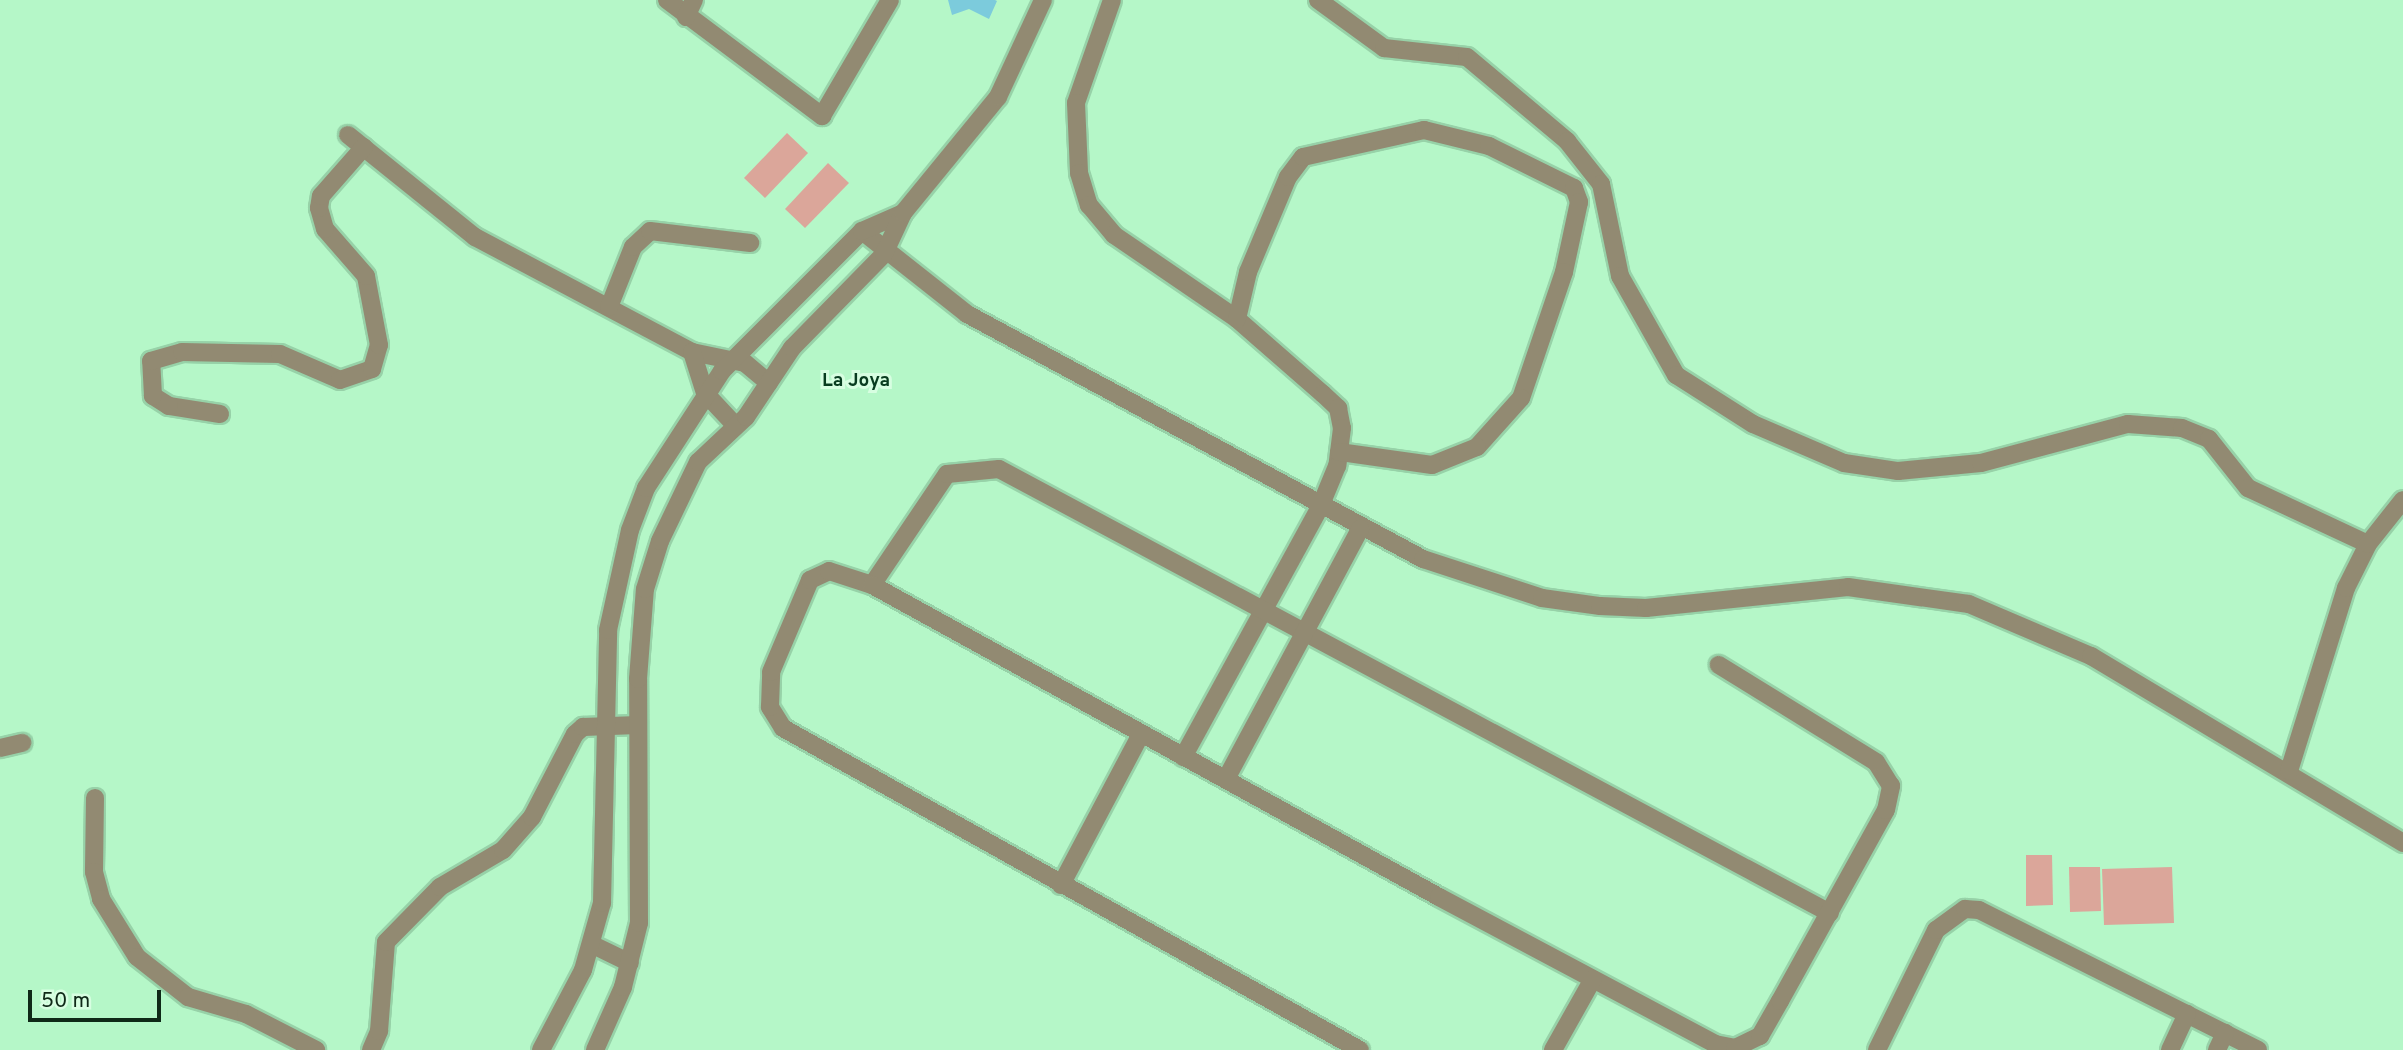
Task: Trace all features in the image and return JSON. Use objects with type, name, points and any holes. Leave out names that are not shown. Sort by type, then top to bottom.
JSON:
[{"type":"street","points":[[667,0],[822,116],[890,0]]},
{"type":"street","points":[[686,16],[694,0]]},
{"type":"street","points":[[595,1050],[629,963],[643,887],[638,725],[645,589],[660,541],[698,462],[736,426],[792,348],[884,254],[903,213],[998,97],[1043,0]]},
{"type":"street","points":[[1112,0],[1076,103],[1079,173],[1090,205],[1114,235],[1237,319],[1338,408],[1339,452],[1320,507],[1183,757]]},
{"type":"street","points":[[1318,0],[1384,48],[1467,57],[1567,141],[1601,184],[1620,276],[1676,374],[1753,424],[1844,463],[1899,471],[1981,463],[2129,424],[2182,429],[2209,439],[2248,488],[2368,544]]},
{"type":"street","points":[[1237,319],[1248,272],[1288,177],[1303,157],[1424,130],[1489,146],[1574,188],[1579,202],[1564,272],[1521,398],[1477,447],[1432,465],[1339,452]]},
{"type":"street","points":[[348,135],[475,237],[691,352],[734,359],[769,383]]},
{"type":"street","points":[[220,414],[169,406],[153,396],[151,361],[182,352],[280,354],[340,380],[372,369],[379,345],[366,276],[325,229],[319,208],[321,196],[364,147]]},
{"type":"street","points":[[541,1050],[593,945],[605,844],[602,725],[608,631],[630,530],[646,488],[705,393],[734,359],[862,231],[903,213]]},
{"type":"street","points":[[610,307],[634,247],[650,231],[750,243]]},
{"type":"street","points":[[862,231],[884,254],[967,314],[1360,529],[1485,583],[1600,606],[1646,608],[1848,587],[1969,604],[2091,656],[2289,771],[2403,843]]},
{"type":"street","points":[[691,352],[705,393],[736,426]]},
{"type":"street","points":[[872,585],[938,483],[947,474],[981,466],[999,469],[1830,914]]},
{"type":"street","points":[[2289,771],[2346,588],[2368,544],[2403,500]]},
{"type":"street","points":[[1226,779],[1302,631],[1360,529]]},
{"type":"street","points":[[1360,1050],[815,749],[775,718],[771,672],[810,580],[829,570],[872,585],[1593,979],[1715,1044],[1735,1049],[1760,1036],[1830,914],[1886,810],[1887,774],[1719,665]]},
{"type":"street","points":[[371,1050],[379,1031],[386,942],[440,887],[503,850],[532,817],[575,734],[602,725],[638,725]]},
{"type":"street","points":[[1060,885],[1141,734]]},
{"type":"street","points":[[0,748],[22,743]]},
{"type":"street","points":[[95,798],[94,873],[101,899],[137,957],[188,997],[246,1014],[316,1050]]},
{"type":"street","points":[[1877,1050],[1936,930],[1965,909],[1979,910],[2258,1050]]},
{"type":"street","points":[[593,945],[629,963]]},
{"type":"street","points":[[1553,1050],[1593,979]]},
{"type":"street","points":[[2170,1050],[2187,1014]]},
{"type":"street","points":[[2217,1050],[2225,1033]]},
{"type":"shaded area","points":[[787,133],[808,153],[765,198],[744,178]]},
{"type":"shaded area","points":[[828,163],[849,183],[805,228],[785,209]]},
{"type":"shaded area","points":[[2026,855],[2052,855],[2053,905],[2026,906]]},
{"type":"shaded area","points":[[2069,867],[2100,867],[2101,911],[2070,912]]},
{"type":"shaded area","points":[[2172,867],[2174,923],[2104,925],[2102,869]]},
{"type":"water","points":[[948,0],[997,1],[989,19],[969,9],[952,15]]},
{"type":"district","name":"La Joya","points":[[856,382]]}]
